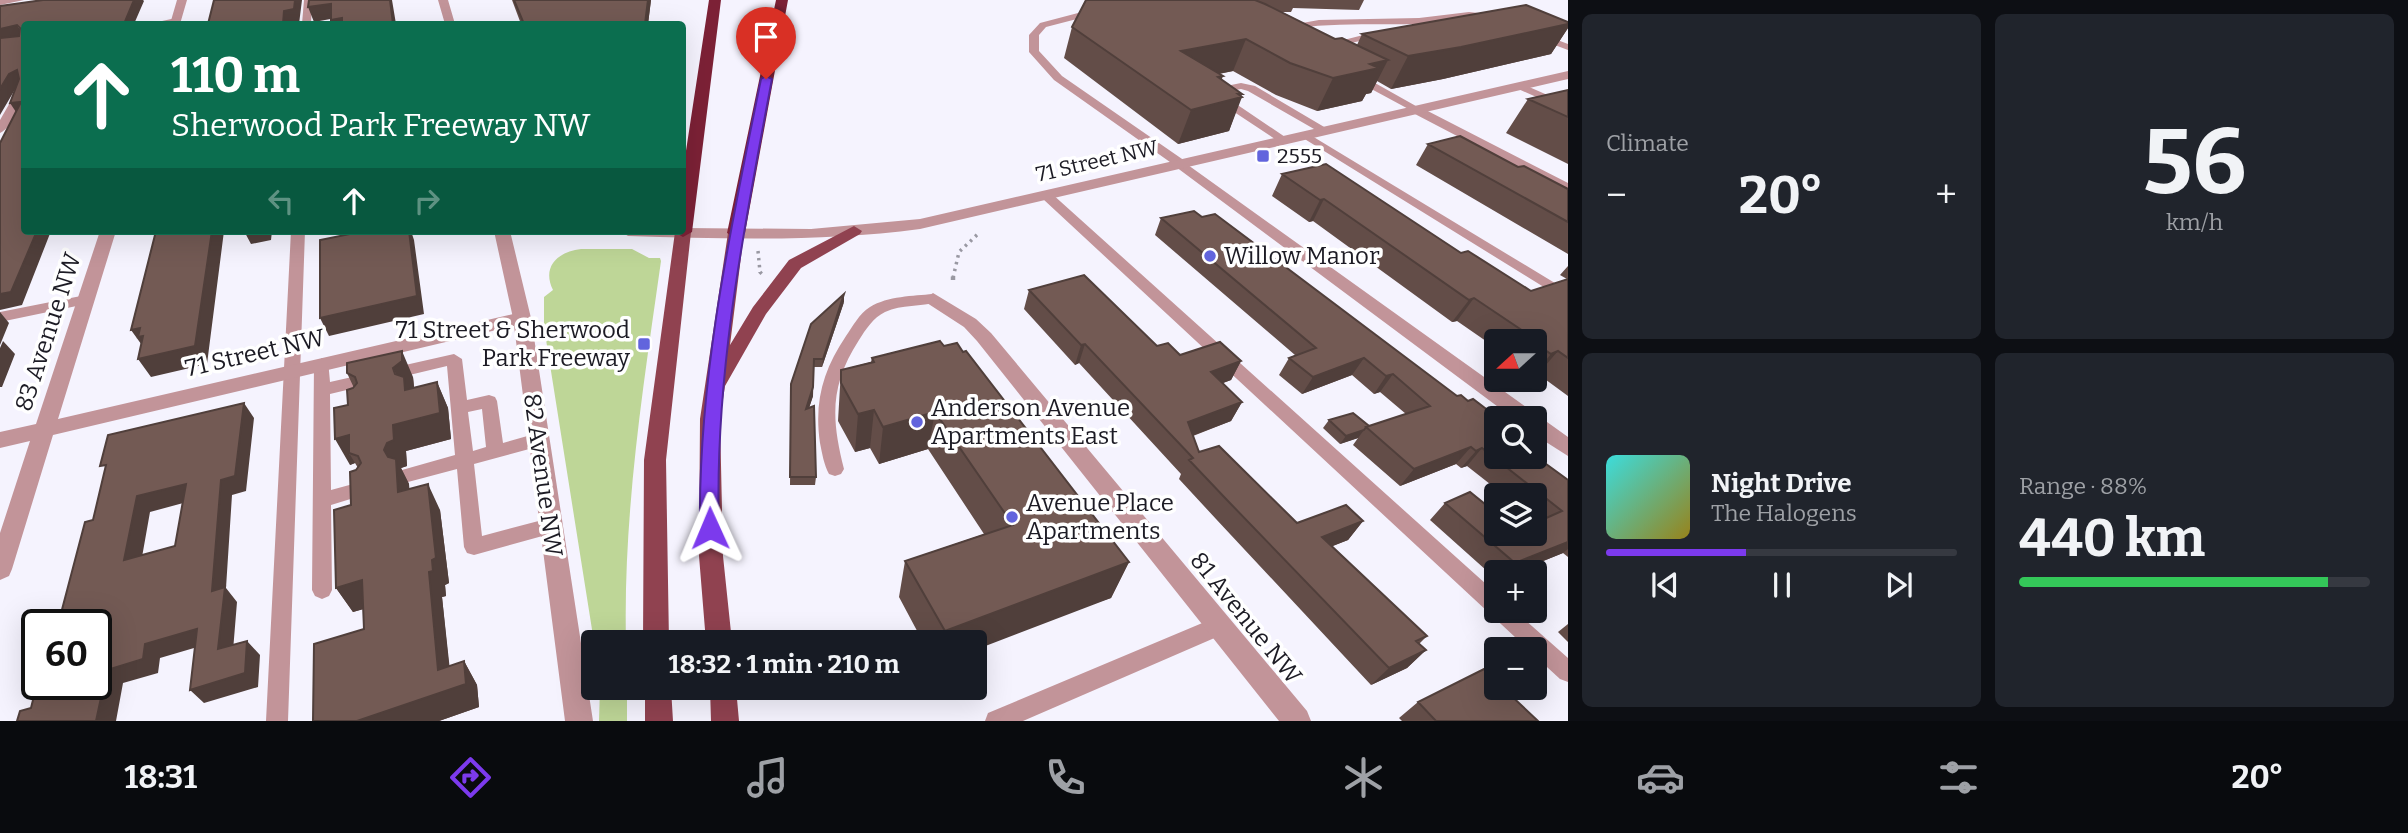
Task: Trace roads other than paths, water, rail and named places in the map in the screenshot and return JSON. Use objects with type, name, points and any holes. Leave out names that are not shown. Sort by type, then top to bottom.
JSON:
[{"type":"highway","points":[[686,210],[715,0]]},
{"type":"highway","points":[[736,233],[782,0]]},
{"type":"main road","points":[[714,388],[759,311],[795,264],[854,231]]},
{"type":"main road","points":[[718,630],[711,556],[708,474],[714,388],[736,233]]},
{"type":"main road","points":[[655,630],[653,587],[655,460],[683,235]]},
{"type":"main road","points":[[658,700],[659,721]]},
{"type":"main road","points":[[724,700],[725,721]]},
{"type":"street","points":[[0,2],[19,0]]},
{"type":"street","points":[[177,21],[182,0]]},
{"type":"street","points":[[443,0],[449,21]]},
{"type":"street","name":"71 Street NW","points":[[686,232],[854,231],[920,224],[1568,75]]},
{"type":"street","points":[[1418,110],[1568,189]]},
{"type":"street","points":[[1181,164],[1511,406]]},
{"type":"street","name":"83 Avenue NW","points":[[0,569],[107,235]]},
{"type":"street","name":"82 Avenue NW","points":[[503,235],[522,318],[579,721]]},
{"type":"street","name":"81 Avenue NW","points":[[933,299],[970,323],[984,337],[1297,721]]},
{"type":"street","name":"71 Street NW","points":[[0,440],[522,318]]},
{"type":"street","points":[[1547,433],[1568,448]]},
{"type":"lane","points":[[307,21],[308,0]]},
{"type":"lane","points":[[1107,10],[1071,16],[1043,25],[1034,35],[1034,52],[1058,78],[1181,164]]},
{"type":"lane","points":[[1269,31],[1320,21],[1422,21],[1478,14],[1505,22]]},
{"type":"lane","points":[[1318,47],[1389,32],[1422,21]]},
{"type":"lane","points":[[1530,33],[1568,47]]},
{"type":"lane","points":[[1339,68],[1418,110]]},
{"type":"lane","points":[[1285,141],[1215,96],[1215,91],[1241,86],[1251,88],[1325,131]]},
{"type":"lane","points":[[1520,86],[1568,108]]},
{"type":"lane","points":[[0,130],[21,92]]},
{"type":"lane","points":[[1307,136],[1568,297]]},
{"type":"lane","points":[[1047,196],[1484,595]]},
{"type":"lane","points":[[277,721],[298,235]]},
{"type":"lane","points":[[835,469],[825,430],[825,404],[832,372],[843,350],[873,312],[890,305],[933,299]]},
{"type":"lane","points":[[0,317],[86,300]]},
{"type":"lane","points":[[322,390],[454,359],[474,547],[550,526]]},
{"type":"lane","points":[[322,364],[322,390],[328,416],[322,500],[322,590]]},
{"type":"lane","points":[[435,389],[456,384]]},
{"type":"lane","points":[[458,408],[489,401],[495,452]]},
{"type":"lane","points":[[408,475],[538,440]]},
{"type":"lane","points":[[322,500],[364,488]]},
{"type":"lane","points":[[1514,623],[1568,672]]},
{"type":"lane","points":[[996,721],[1219,626]]},
{"type":"place","name":"2555","points":[[1263,156]]},
{"type":"place","name":"Willow Manor","points":[[1210,256]]},
{"type":"place","name":"71 Street & Sherwood Park Freeway","points":[[644,344]]},
{"type":"place","name":"Anderson Avenue Apartments East","points":[[917,422]]},
{"type":"place","name":"Avenue Place Apartments","points":[[1012,517]]}]
